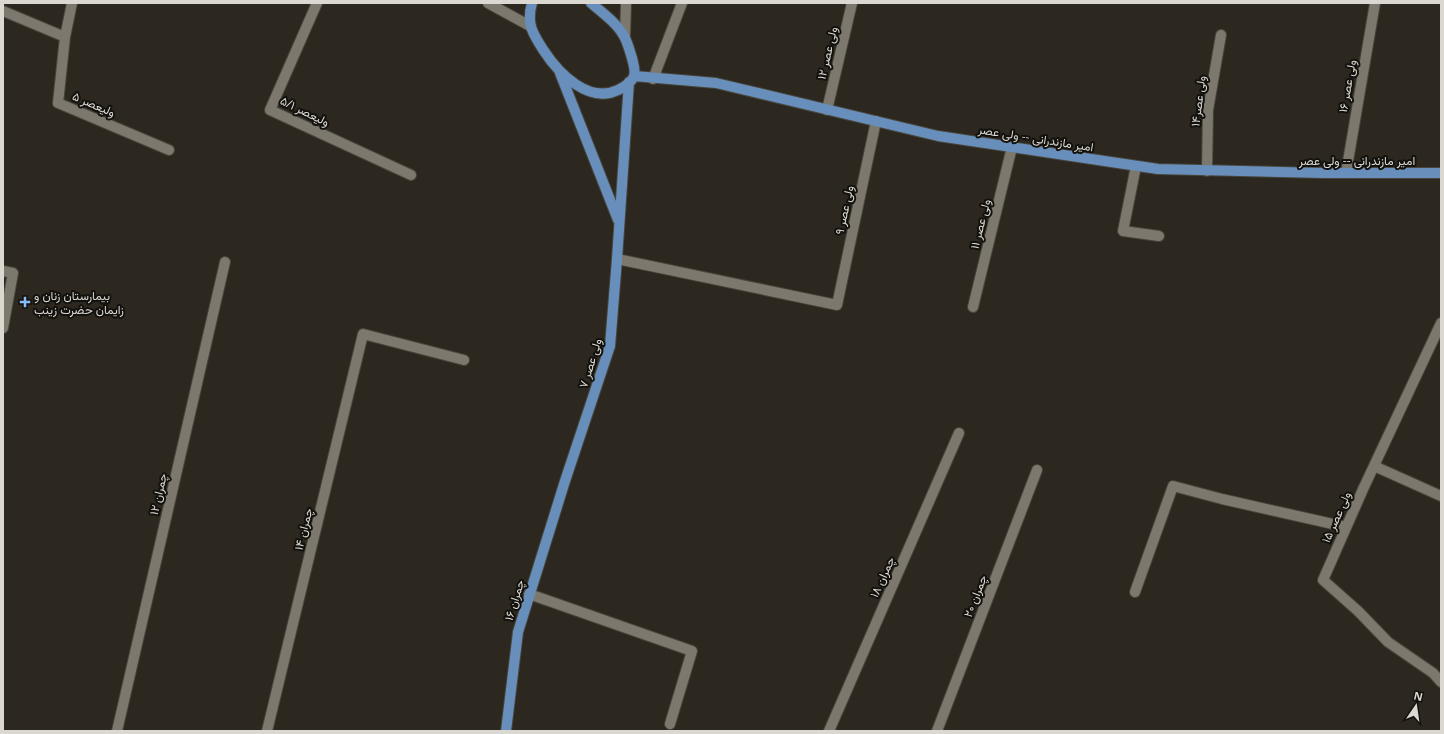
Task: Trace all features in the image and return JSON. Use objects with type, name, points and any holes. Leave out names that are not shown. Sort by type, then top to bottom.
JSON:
[{"type":"main road","points":[[532,3],[529,12],[530,26],[535,37],[550,60],[571,81],[581,88],[601,94],[611,94],[622,89],[632,79]]},
{"type":"main road","name":"ولی عصر ۷","points":[[565,481],[610,346],[634,66],[625,38],[617,26],[591,3]]},
{"type":"main road","name":"ولی عصر ۷","points":[[558,68],[620,223]]},
{"type":"main road","name":"امیر مازندرانی -- ولی عصر","points":[[632,79],[716,83],[938,136],[1158,169],[1346,173],[1441,173]]},
{"type":"main road","name":"چمران ۱۶","points":[[506,731],[518,632],[565,481]]},
{"type":"street","name":"ولیعصر ۵","points":[[72,3],[65,37],[58,103],[169,150]]},
{"type":"street","name":"ولیعصر ۵/۱","points":[[317,3],[270,110],[412,175]]},
{"type":"street","points":[[488,3],[530,26]]},
{"type":"street","points":[[625,38],[626,3]]},
{"type":"street","points":[[653,79],[682,3]]},
{"type":"street","name":"ولی عصر ۱۲","points":[[827,110],[852,3]]},
{"type":"street","name":"ولی عصر ۱۶","points":[[1346,173],[1374,3]]},
{"type":"street","points":[[3,11],[65,37]]},
{"type":"street","name":"ولی عصر۱۴","points":[[1206,171],[1208,110],[1221,36]]},
{"type":"street","name":"ولی عصر ۹","points":[[617,259],[837,305],[876,121]]},
{"type":"street","name":"ولی عصر ۱۱","points":[[973,307],[1012,147]]},
{"type":"street","points":[[1136,166],[1123,231],[1159,236]]},
{"type":"street","name":"چمران ۱۲","points":[[116,731],[225,262]]},
{"type":"street","points":[[3,271],[14,273],[3,328]]},
{"type":"street","name":"ولی عصر ۱۵","points":[[1441,323],[1374,466],[1323,580],[1358,611],[1388,642],[1433,673],[1441,682]]},
{"type":"street","name":"چمران ۱۴","points":[[267,731],[363,334],[464,360]]},
{"type":"street","name":"چمران ۱۸","points":[[829,731],[959,433]]},
{"type":"street","points":[[1374,466],[1441,496]]},
{"type":"street","name":"چمران ۲۰","points":[[937,731],[1037,470]]},
{"type":"street","points":[[1134,592],[1173,486],[1222,499],[1346,527]]},
{"type":"street","points":[[529,594],[692,651],[670,724]]},
{"type":"place","name":"بیمارستان زنان و زایمان حضرت زینب","points":[[25,302]]}]
